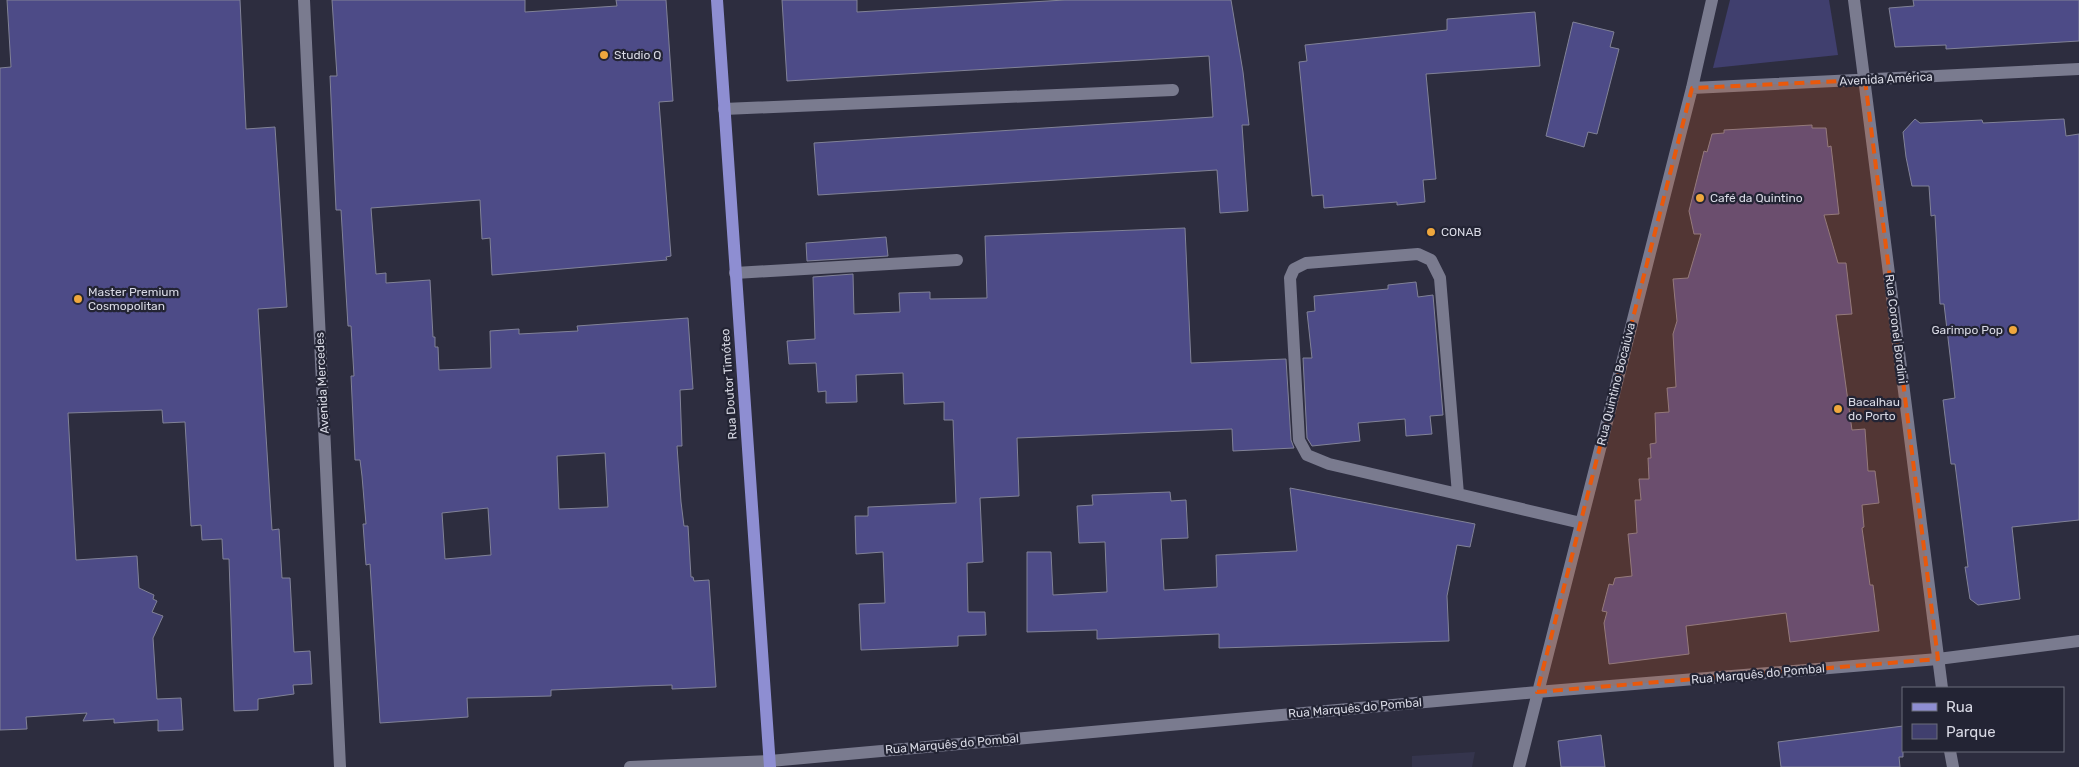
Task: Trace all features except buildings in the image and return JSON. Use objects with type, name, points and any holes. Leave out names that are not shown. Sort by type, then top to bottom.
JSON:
[{"type":"main road","name":"Rua Doutor Timóteo","points":[[717,0],[770,764]]},
{"type":"street","name":"Avenida Mercedes","points":[[304,0],[340,767]]},
{"type":"street","name":"Rua Quintino Bocaiúva","points":[[1519,767],[1692,88],[1712,0]]},
{"type":"street","name":"Rua Coronel Bordini","points":[[1854,0],[1942,687]]},
{"type":"street","name":"Avenida América","points":[[1692,88],[2079,69]]},
{"type":"street","points":[[724,109],[1173,90]]},
{"type":"street","points":[[1458,494],[1440,278],[1431,260],[1418,254],[1306,263],[1294,269],[1290,278],[1299,440],[1306,455],[1329,464],[1458,494],[1580,522]]},
{"type":"street","points":[[736,273],[957,260]]},
{"type":"street","name":"Rua Marquês do Pombal","points":[[630,767],[770,764],[1537,692],[1938,659],[2079,640]]},
{"type":"street","points":[[1950,752],[1952,767]]},
{"type":"highlighted area","points":[[1865,80],[1938,659],[1537,692],[1692,88]]},
{"type":"shaded area","points":[[1475,752],[1472,767],[1412,767],[1412,756]]},
{"type":"green space","points":[[1730,0],[1829,0],[1838,55],[1713,68]]},
{"type":"place","name":"Studio Q","points":[[604,55]]},
{"type":"place","name":"Café da Quintino","points":[[1700,198]]},
{"type":"place","name":"CONAB","points":[[1431,232]]},
{"type":"place","name":"Master Premium Cosmopolitan","points":[[78,299]]},
{"type":"place","name":"Garimpo Pop","points":[[2013,330]]},
{"type":"place","name":"Bacalhau do Porto","points":[[1838,409]]}]
